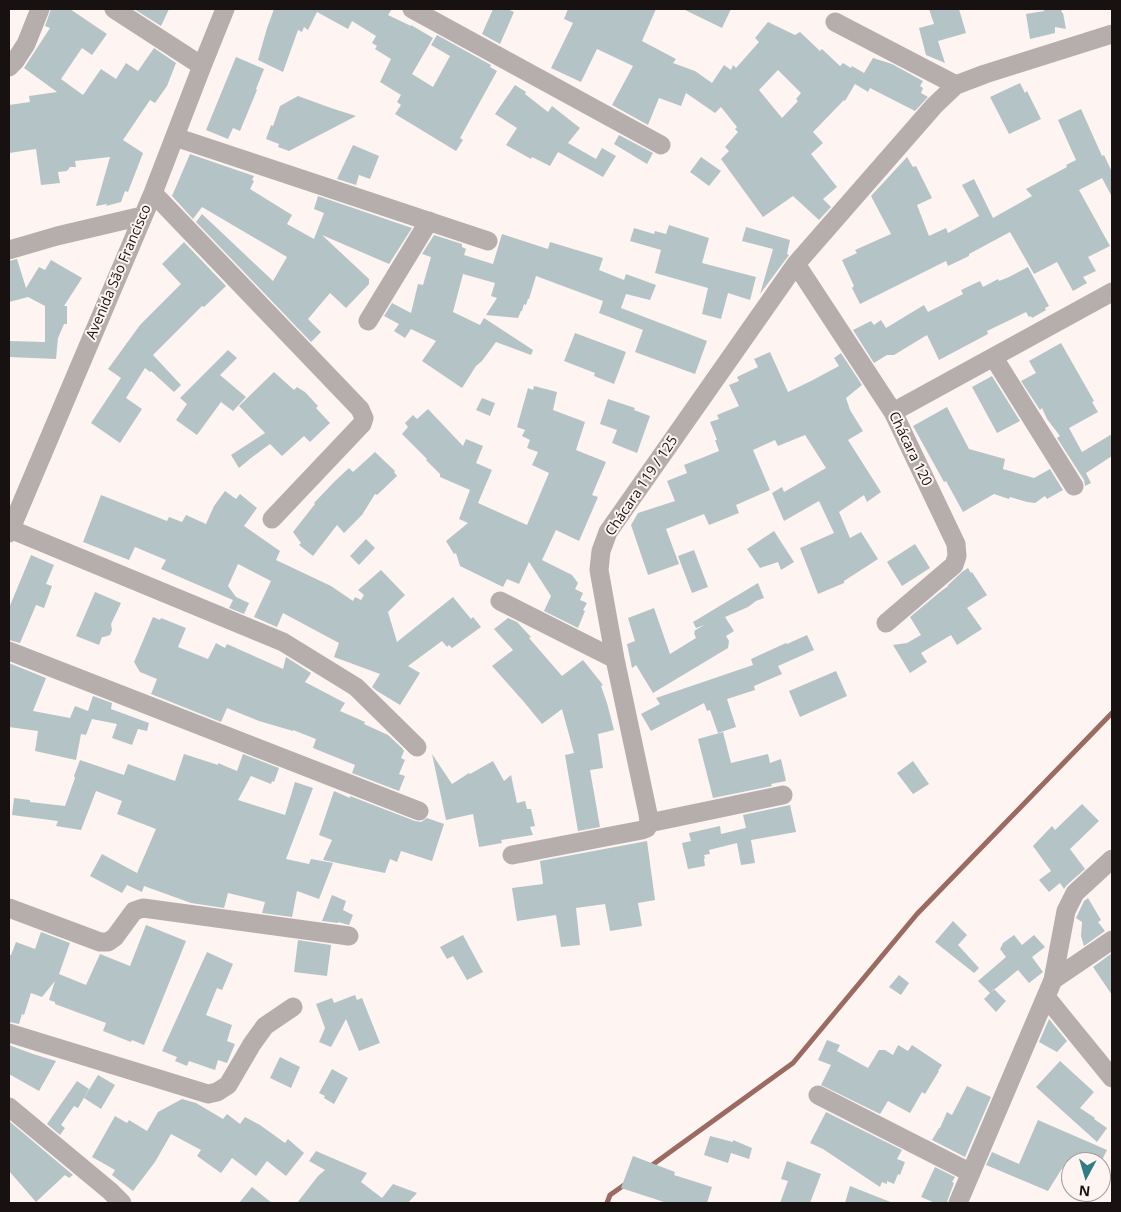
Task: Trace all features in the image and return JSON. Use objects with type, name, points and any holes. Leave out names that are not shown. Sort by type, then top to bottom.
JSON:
[{"type":"street","points":[[9,67],[15,62],[26,44],[40,9]]},
{"type":"street","points":[[114,9],[202,66]]},
{"type":"street","name":"Avenida São Francisco","points":[[9,531],[152,194],[225,9]]},
{"type":"street","points":[[412,9],[661,145]]},
{"type":"street","points":[[834,22],[956,85],[1112,34]]},
{"type":"street","name":"Chácara 119 / 125","points":[[648,825],[648,814],[615,659],[600,570],[602,551],[608,532],[796,264],[934,106],[956,85]]},
{"type":"street","points":[[175,137],[488,240]]},
{"type":"street","points":[[152,194],[360,409],[364,418],[362,424],[272,520]]},
{"type":"street","points":[[9,250],[57,236],[142,216]]},
{"type":"street","points":[[368,321],[429,221]]},
{"type":"street","name":"Chácara 120","points":[[796,264],[893,412],[956,544],[957,556],[954,565],[886,623]]},
{"type":"street","points":[[893,412],[1112,292]]},
{"type":"street","points":[[994,358],[1074,486]]},
{"type":"street","points":[[9,531],[283,642],[356,687],[417,747]]},
{"type":"street","points":[[500,601],[615,659]]},
{"type":"street","points":[[9,651],[419,811]]},
{"type":"street","points":[[512,855],[642,830],[648,825],[783,795]]},
{"type":"street","points":[[958,1203],[1049,989],[1066,911],[1075,893],[1112,859]]},
{"type":"street","points":[[9,908],[100,942],[108,942],[115,937],[134,911],[143,908],[349,936]]},
{"type":"street","points":[[1049,989],[1112,940]]},
{"type":"street","points":[[1049,989],[1112,1078]]},
{"type":"street","points":[[9,1033],[208,1094],[217,1092],[228,1085],[265,1026],[293,1007]]},
{"type":"street","points":[[818,1095],[971,1173]]},
{"type":"street","points":[[9,1107],[122,1203]]},
{"type":"building","points":[[51,9],[70,9],[107,34],[92,55],[82,48],[61,79],[83,95],[101,69],[116,79],[126,63],[138,71],[154,48],[176,63],[167,86],[155,103],[150,100],[123,140],[143,153],[128,192],[125,191],[121,202],[106,206],[107,204],[96,206],[110,157],[75,161],[76,167],[70,167],[67,171],[58,172],[60,183],[41,185],[36,149],[9,153],[9,105],[30,102],[29,96],[57,92],[24,68],[50,28],[45,26]]},
{"type":"building","points":[[134,9],[169,9],[161,26]]},
{"type":"building","points":[[274,9],[392,9],[388,15],[411,25],[433,38],[412,74],[433,87],[450,56],[431,45],[437,35],[491,65],[490,67],[497,71],[460,138],[463,140],[456,151],[395,114],[401,105],[397,102],[401,95],[380,82],[391,59],[375,49],[377,46],[372,43],[376,36],[352,21],[348,29],[317,12],[308,30],[304,27],[302,32],[298,30],[283,72],[258,60]]},
{"type":"building","points":[[493,9],[507,9],[514,12],[500,44],[482,34]]},
{"type":"building","points":[[568,9],[656,9],[642,41],[676,59],[673,63],[695,71],[712,83],[724,65],[731,70],[733,65],[736,68],[759,42],[755,38],[768,22],[795,35],[800,32],[820,51],[822,49],[840,66],[843,63],[864,73],[873,58],[892,64],[923,81],[920,86],[923,88],[921,93],[928,97],[915,111],[870,88],[868,92],[855,84],[845,101],[813,132],[823,143],[811,154],[837,187],[823,199],[831,207],[819,220],[793,196],[763,217],[721,159],[729,151],[725,147],[738,132],[735,129],[737,127],[721,107],[715,113],[686,93],[681,106],[659,98],[648,125],[612,105],[633,66],[597,49],[581,82],[551,68],[573,23],[564,19]],"holes":[[[778,70],[801,93],[796,99],[798,101],[782,118],[759,90]]]},
{"type":"building","points":[[683,9],[731,9],[722,28]]},
{"type":"building","points":[[929,9],[959,9],[966,33],[938,41],[945,63],[926,55],[919,28],[934,24]]},
{"type":"building","points":[[1044,9],[1061,9],[1066,29],[1055,27],[1055,33],[1030,39],[1026,14],[1044,11]]},
{"type":"building","points":[[236,57],[264,69],[240,131],[233,128],[228,139],[206,130]]},
{"type":"building","points":[[1020,83],[1025,93],[1027,91],[1041,119],[1009,134],[990,97]]},
{"type":"building","points":[[515,85],[526,92],[525,94],[548,112],[552,106],[580,128],[568,143],[596,159],[602,148],[616,156],[603,177],[558,152],[550,166],[532,157],[531,159],[506,145],[517,128],[495,114]]},
{"type":"building","points":[[298,96],[356,116],[289,151],[278,147],[279,144],[266,139],[280,106]]},
{"type":"building","points":[[1081,109],[1102,156],[1104,155],[1112,172],[1112,197],[1102,178],[1079,190],[1110,246],[1088,257],[1096,271],[1083,277],[1087,283],[1073,291],[1057,262],[1034,274],[1010,232],[969,254],[969,256],[948,266],[946,261],[860,304],[842,260],[857,253],[855,250],[891,234],[871,196],[907,157],[913,167],[916,166],[932,198],[917,205],[929,236],[946,228],[948,233],[979,216],[962,185],[974,179],[993,218],[1032,196],[1026,189],[1067,167],[1066,165],[1076,160],[1058,120]]},
{"type":"building","points":[[619,135],[653,153],[647,164],[614,144]]},
{"type":"building","points":[[353,145],[379,156],[370,179],[359,175],[356,185],[337,179]]},
{"type":"building","points":[[190,154],[254,176],[250,189],[292,215],[287,224],[314,239],[324,213],[314,209],[318,196],[412,228],[389,264],[322,235],[369,279],[369,284],[346,308],[330,293],[308,319],[321,332],[311,342],[196,222],[202,214],[273,281],[287,257],[202,207],[193,219],[172,196]]},
{"type":"building","points":[[701,157],[721,171],[709,186],[690,172]]},
{"type":"building","points":[[669,225],[709,238],[702,263],[756,277],[750,300],[728,293],[721,319],[702,314],[708,288],[655,273],[661,250],[630,241],[634,228],[654,234],[655,231],[666,234]]},
{"type":"building","points":[[746,227],[790,240],[787,254],[789,255],[760,294],[773,249],[742,241]]},
{"type":"building","points":[[502,234],[548,249],[550,242],[603,258],[599,270],[624,280],[626,274],[656,285],[650,300],[626,294],[621,308],[707,341],[695,374],[635,352],[643,330],[599,313],[603,301],[536,276],[529,299],[526,305],[524,304],[518,318],[486,315],[497,298],[491,296],[495,283],[463,274],[453,312],[480,325],[484,318],[533,350],[531,355],[496,342],[476,366],[462,388],[422,361],[436,341],[411,329],[405,338],[394,331],[399,324],[384,316],[392,303],[411,313],[418,284],[423,285],[431,257],[422,254],[434,235],[462,244],[462,247],[466,249],[464,255],[493,264]]},
{"type":"building","points":[[184,242],[226,286],[204,307],[202,306],[153,355],[181,385],[174,392],[151,371],[145,368],[126,398],[142,409],[120,443],[91,423],[121,378],[108,369],[140,325],[181,284],[162,264]]},
{"type":"building","points":[[17,259],[26,288],[39,267],[45,270],[51,260],[82,278],[64,306],[67,306],[67,324],[64,324],[58,338],[56,359],[9,357],[9,341],[45,342],[45,306],[28,297],[9,302],[9,261]]},
{"type":"building","points":[[1028,267],[1049,306],[1045,308],[1046,310],[1032,318],[1026,312],[987,331],[988,334],[939,360],[927,335],[894,355],[887,355],[874,363],[853,330],[871,321],[874,325],[881,320],[886,328],[924,305],[928,312],[963,294],[961,290],[980,281],[983,287]]},
{"type":"building","points":[[575,333],[626,352],[614,384],[594,376],[595,373],[564,361]]},
{"type":"building","points":[[1061,343],[1094,401],[1092,402],[1098,412],[1069,428],[1082,452],[1112,434],[1112,456],[1086,473],[1091,483],[1085,486],[1084,480],[1057,438],[1060,436],[1047,419],[1042,408],[1040,410],[1021,381],[1036,373],[1029,361]]},
{"type":"building","points":[[228,350],[237,358],[220,375],[246,397],[233,411],[221,402],[197,435],[176,420],[187,404],[180,398]]},
{"type":"building","points":[[770,352],[788,392],[839,366],[834,358],[841,353],[862,385],[846,398],[850,410],[863,431],[848,440],[881,492],[867,502],[864,495],[839,512],[850,538],[861,532],[878,559],[844,581],[844,583],[818,594],[800,548],[834,533],[819,501],[784,521],[772,493],[782,487],[784,492],[826,468],[805,435],[778,446],[775,440],[753,450],[770,490],[736,505],[739,513],[709,525],[704,514],[666,529],[679,564],[648,575],[631,525],[638,513],[675,501],[667,481],[687,473],[684,465],[719,451],[710,422],[719,419],[717,415],[739,406],[729,385],[739,381],[737,377],[758,367],[754,359]]},
{"type":"building","points":[[274,372],[294,390],[297,387],[305,392],[330,423],[310,442],[304,436],[282,456],[270,444],[239,468],[231,455],[265,433],[239,406]]},
{"type":"building","points":[[992,376],[1020,421],[997,433],[972,387]]},
{"type":"building","points":[[534,386],[557,392],[553,410],[585,422],[576,450],[606,462],[592,495],[598,497],[579,541],[556,530],[542,560],[572,575],[578,583],[575,589],[583,593],[580,600],[587,603],[578,628],[544,611],[551,596],[529,562],[519,584],[507,579],[503,587],[460,566],[456,553],[454,554],[446,541],[468,523],[459,519],[470,490],[440,477],[440,474],[427,459],[402,434],[408,427],[405,423],[413,415],[417,419],[428,409],[463,446],[466,439],[483,446],[476,463],[492,470],[478,503],[527,525],[549,473],[532,465],[538,452],[527,448],[530,440],[522,436],[525,430],[517,427],[528,388],[533,390]]},
{"type":"building","points":[[482,398],[495,403],[490,416],[476,410]]},
{"type":"building","points":[[608,399],[635,408],[634,410],[650,416],[637,453],[612,443],[617,430],[600,424]]},
{"type":"building","points":[[947,407],[969,449],[1005,459],[1003,469],[1034,478],[1050,469],[1063,490],[1047,499],[1045,496],[1035,503],[1010,497],[1009,499],[994,494],[963,512],[913,426]]},
{"type":"building","points":[[375,452],[395,471],[397,476],[377,495],[375,494],[362,515],[344,533],[337,525],[313,556],[299,545],[301,543],[293,532],[314,503],[335,481],[349,468],[353,472]]},
{"type":"building","points":[[225,491],[236,499],[240,494],[257,508],[244,526],[280,551],[276,560],[331,586],[353,601],[355,597],[361,600],[364,595],[358,590],[381,570],[405,595],[388,612],[397,642],[453,597],[471,619],[473,617],[481,627],[452,648],[449,645],[447,647],[442,641],[408,666],[420,673],[400,705],[372,687],[380,674],[334,657],[339,643],[283,613],[277,627],[254,617],[271,581],[238,564],[228,586],[236,597],[249,603],[244,614],[229,608],[233,600],[161,569],[166,560],[135,547],[129,560],[83,542],[101,495],[167,521],[169,517],[182,522],[186,515],[206,524],[214,506]]},
{"type":"building","points":[[774,531],[794,562],[781,570],[778,562],[760,568],[747,549]]},
{"type":"building","points":[[366,539],[375,548],[359,565],[350,556]]},
{"type":"building","points":[[915,544],[930,568],[902,586],[887,562]]},
{"type":"building","points":[[694,550],[708,587],[692,593],[678,556]]},
{"type":"building","points":[[31,555],[54,565],[46,584],[52,586],[44,608],[36,605],[20,643],[9,640],[9,608]]},
{"type":"building","points":[[968,568],[987,595],[967,608],[982,629],[957,645],[951,635],[921,653],[927,662],[910,673],[893,645],[907,643],[921,635],[910,617]]},
{"type":"building","points":[[758,583],[764,598],[725,617],[734,631],[726,636],[729,641],[728,648],[653,693],[636,665],[632,668],[627,644],[635,641],[628,618],[654,608],[670,654],[696,638],[694,631],[704,625],[696,628],[693,622]]},
{"type":"building","points":[[95,592],[121,603],[111,624],[112,630],[110,635],[102,637],[99,645],[76,636]]},
{"type":"building","points":[[153,617],[160,620],[161,618],[186,628],[178,647],[208,659],[216,643],[225,648],[227,644],[283,669],[286,657],[311,673],[305,682],[345,703],[340,711],[388,735],[402,748],[404,751],[401,758],[405,760],[399,774],[405,776],[399,791],[352,773],[355,765],[313,748],[316,739],[293,730],[259,721],[227,708],[221,722],[151,694],[157,679],[140,672],[134,662]]},
{"type":"building","points":[[508,618],[517,622],[531,637],[529,638],[562,676],[583,660],[603,685],[601,686],[614,730],[598,734],[603,768],[590,770],[600,827],[578,831],[565,755],[574,753],[562,709],[542,724],[492,666],[513,650],[494,629]]},
{"type":"building","points":[[807,635],[814,650],[778,666],[782,674],[754,686],[755,690],[727,699],[736,727],[718,733],[710,710],[707,711],[704,703],[651,731],[641,714],[660,704],[656,698],[753,665],[751,659]]},
{"type":"building","points":[[9,663],[46,678],[33,711],[70,718],[75,706],[88,711],[93,696],[112,703],[111,709],[149,723],[147,731],[138,729],[132,745],[112,738],[117,724],[92,719],[86,735],[81,734],[76,760],[35,751],[38,731],[9,727]]},
{"type":"building","points":[[836,671],[847,696],[800,717],[789,691]]},
{"type":"building","points":[[723,732],[731,763],[768,754],[770,763],[781,759],[786,781],[771,784],[772,786],[713,798],[698,739]]},
{"type":"building","points":[[184,754],[218,765],[218,763],[237,771],[243,754],[279,768],[274,782],[272,781],[271,784],[251,776],[238,800],[285,815],[295,782],[313,788],[286,859],[309,864],[311,859],[333,863],[319,899],[297,891],[292,917],[262,913],[265,902],[228,893],[224,908],[191,903],[144,886],[142,892],[127,885],[122,893],[90,876],[102,854],[137,873],[156,829],[117,814],[122,801],[96,791],[81,830],[56,826],[58,821],[12,815],[14,798],[65,806],[80,760],[124,775],[128,764],[175,781]]},
{"type":"building","points":[[432,754],[452,784],[493,761],[504,781],[511,775],[517,803],[525,801],[527,809],[531,809],[535,826],[530,827],[533,835],[501,840],[502,843],[479,847],[473,814],[446,820]]},
{"type":"building","points":[[913,761],[929,784],[913,794],[897,773]]},
{"type":"building","points":[[334,791],[415,821],[421,822],[427,818],[444,824],[432,861],[401,851],[397,862],[390,859],[385,873],[323,860],[332,840],[319,835]]},
{"type":"building","points":[[1082,804],[1099,821],[1070,849],[1085,869],[1064,889],[1060,883],[1049,892],[1039,880],[1051,871],[1033,846],[1052,826],[1055,830]]},
{"type":"building","points":[[790,805],[796,832],[751,840],[755,863],[741,865],[737,843],[709,850],[710,854],[704,855],[705,866],[688,869],[682,843],[691,841],[689,833],[720,826],[721,834],[746,828],[743,815]]},
{"type":"building","points":[[647,841],[655,900],[638,903],[642,926],[610,931],[605,904],[576,908],[580,945],[561,947],[556,915],[517,921],[512,888],[543,884],[540,861]]},
{"type":"building","points":[[332,895],[346,901],[343,910],[353,915],[349,925],[322,921]]},
{"type":"building","points":[[1088,898],[1101,920],[1098,922],[1105,931],[1084,946],[1081,936],[1082,922],[1076,918],[1084,901]]},
{"type":"building","points":[[953,921],[967,935],[958,945],[979,968],[974,973],[935,942]]},
{"type":"building","points":[[146,925],[186,941],[144,1045],[103,1031],[106,1023],[49,1000],[55,981],[42,997],[31,993],[19,1024],[9,1022],[9,955],[11,955],[16,942],[35,949],[41,932],[70,943],[59,974],[86,985],[100,954],[130,966]]},
{"type":"building","points":[[463,935],[483,972],[467,980],[453,956],[447,959],[440,947]]},
{"type":"building","points":[[1014,935],[1022,945],[1034,935],[1045,947],[1032,957],[1043,972],[1029,983],[1018,970],[990,993],[978,981],[1006,957],[1000,949],[1003,943]]},
{"type":"building","points":[[298,940],[331,945],[327,976],[294,972]]},
{"type":"building","points":[[207,952],[233,964],[222,990],[217,988],[206,1015],[232,1025],[227,1041],[235,1044],[227,1063],[218,1060],[215,1070],[189,1061],[187,1066],[175,1061],[177,1057],[162,1051]]},
{"type":"building","points":[[1112,953],[1112,995],[1093,967]]},
{"type":"building","points":[[899,975],[909,983],[901,995],[889,987]]},
{"type":"building","points":[[994,989],[1006,1001],[996,1012],[984,999]]},
{"type":"building","points":[[355,995],[357,1000],[362,998],[380,1043],[359,1051],[346,1019],[331,1047],[319,1042],[325,1028],[316,1004],[332,998],[334,1003]]},
{"type":"building","points":[[1049,1019],[1067,1041],[1057,1052],[1039,1042]]},
{"type":"building","points":[[827,1040],[840,1045],[837,1051],[868,1068],[879,1050],[885,1050],[893,1055],[898,1045],[908,1051],[912,1045],[942,1065],[925,1094],[922,1092],[910,1113],[888,1101],[880,1114],[821,1085],[831,1065],[818,1060]]},
{"type":"building","points":[[9,1045],[56,1061],[39,1091],[9,1074]]},
{"type":"building","points":[[280,1057],[300,1067],[291,1088],[270,1078]]},
{"type":"building","points":[[1060,1061],[1094,1092],[1080,1108],[1107,1128],[1097,1142],[1036,1087]]},
{"type":"building","points":[[332,1069],[348,1078],[334,1104],[319,1093]]},
{"type":"building","points":[[98,1075],[115,1085],[101,1109],[84,1098]]},
{"type":"building","points":[[77,1081],[89,1089],[78,1108],[74,1106],[61,1125],[65,1128],[60,1135],[47,1124]]},
{"type":"building","points":[[967,1086],[991,1097],[965,1157],[932,1140],[947,1112],[952,1115]]},
{"type":"building","points":[[182,1099],[196,1103],[223,1119],[227,1114],[240,1124],[245,1117],[285,1143],[288,1139],[304,1153],[286,1176],[267,1161],[256,1176],[232,1158],[221,1173],[197,1156],[201,1150],[171,1134],[155,1162],[133,1191],[112,1175],[115,1170],[92,1157],[115,1116],[127,1123],[129,1120],[147,1131],[158,1112]]},
{"type":"building","points":[[826,1112],[902,1150],[897,1159],[905,1162],[894,1184],[887,1181],[887,1184],[882,1182],[880,1187],[823,1149],[810,1143]]},
{"type":"building","points":[[1038,1120],[1107,1150],[1106,1152],[1061,1152],[1061,1170],[1048,1191],[986,1165],[992,1152],[1019,1164]]},
{"type":"building","points":[[9,1121],[73,1175],[69,1178],[65,1175],[36,1202],[9,1171]]},
{"type":"building","points":[[710,1136],[733,1142],[733,1140],[752,1148],[749,1159],[731,1153],[728,1163],[704,1155]]},
{"type":"building","points":[[316,1151],[367,1173],[361,1182],[382,1198],[393,1184],[417,1193],[408,1203],[297,1203],[325,1170],[309,1161]]},
{"type":"building","points":[[633,1156],[675,1172],[674,1175],[712,1187],[707,1203],[667,1203],[621,1188]]},
{"type":"building","points":[[787,1161],[821,1174],[810,1203],[780,1203],[788,1181],[781,1179]]},
{"type":"building","points":[[935,1167],[955,1177],[947,1203],[935,1203],[921,1197]]},
{"type":"building","points":[[850,1186],[893,1203],[845,1203]]},
{"type":"building","points":[[252,1187],[272,1203],[239,1203]]},
{"type":"waterway","points":[[648,1168],[793,1063],[917,914],[1112,713]]},
{"type":"waterway","points":[[607,1203],[610,1195],[627,1183]]}]
